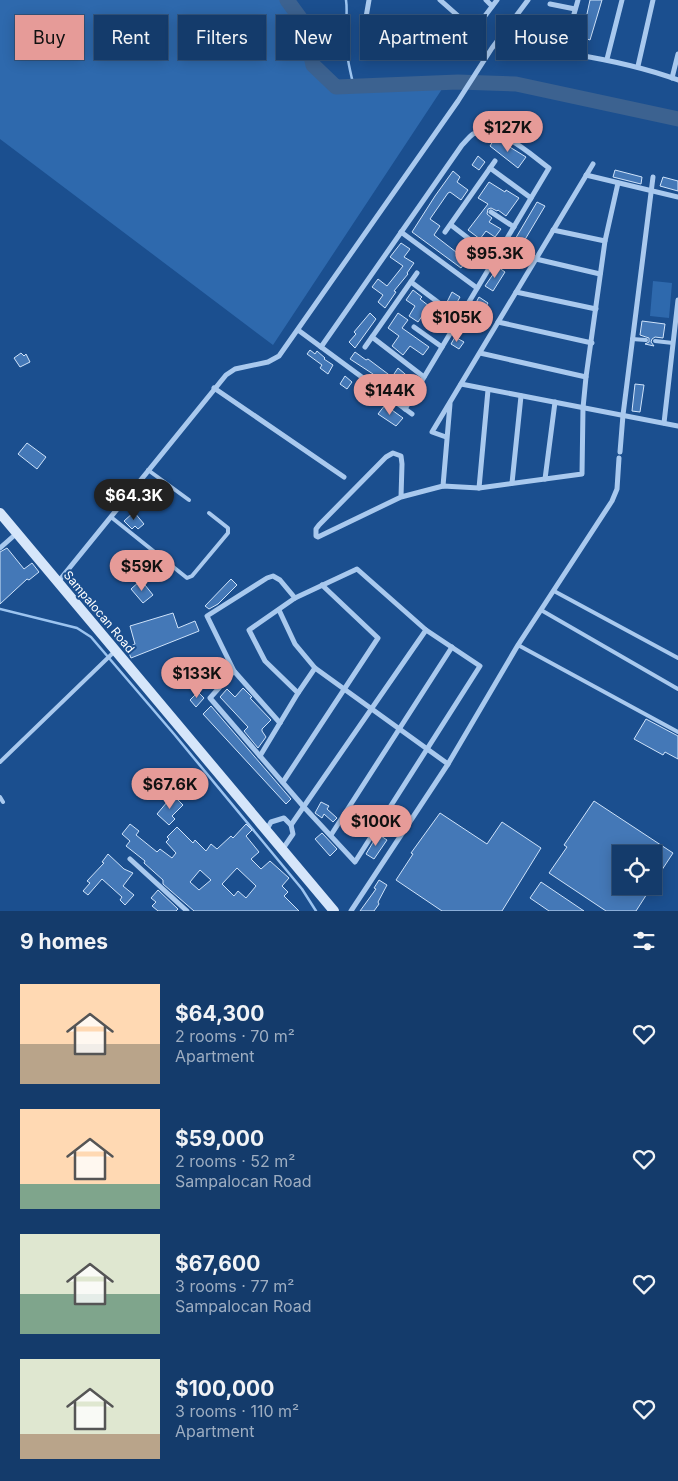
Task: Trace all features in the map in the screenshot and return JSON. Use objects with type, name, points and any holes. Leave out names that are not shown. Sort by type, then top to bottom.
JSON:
[{"type":"main road","name":"Sampalocan Road","points":[[0,513],[334,911]]},
{"type":"street","points":[[366,15],[369,0]]},
{"type":"street","points":[[440,0],[457,15]]},
{"type":"street","points":[[486,0],[492,6]]},
{"type":"street","points":[[485,15],[497,0]]},
{"type":"street","points":[[517,15],[528,0]]},
{"type":"street","points":[[573,15],[578,0]]},
{"type":"street","points":[[607,59],[622,0]]},
{"type":"street","points":[[638,66],[653,0]]},
{"type":"street","points":[[550,4],[575,9]]},
{"type":"street","points":[[58,582],[226,375],[235,369],[268,362],[279,356],[458,101],[496,43]]},
{"type":"street","points":[[672,78],[678,54]]},
{"type":"street","points":[[587,56],[638,66],[678,80]]},
{"type":"street","points":[[322,347],[462,145],[473,134],[484,131],[494,132],[511,140],[549,168],[405,410]]},
{"type":"street","points":[[445,232],[495,161]]},
{"type":"street","points":[[446,437],[432,432],[593,164]]},
{"type":"street","points":[[490,168],[531,198]]},
{"type":"street","points":[[586,175],[678,197]]},
{"type":"street","points":[[620,452],[632,339],[653,177]]},
{"type":"street","points":[[401,497],[401,456],[393,453],[386,457],[319,525],[316,529],[316,536],[401,497],[443,486],[478,488],[582,474],[583,408],[586,377],[605,241],[618,183]]},
{"type":"street","points":[[491,212],[514,227]]},
{"type":"street","points":[[451,225],[495,259]]},
{"type":"street","points":[[553,230],[605,241]]},
{"type":"street","points":[[402,232],[478,288]]},
{"type":"street","points":[[536,259],[600,274]]},
{"type":"street","points":[[365,347],[417,273]]},
{"type":"street","points":[[411,282],[459,318]]},
{"type":"street","points":[[516,292],[596,309]]},
{"type":"street","points":[[664,423],[678,300]]},
{"type":"street","points":[[498,322],[592,343]]},
{"type":"street","points":[[414,327],[442,347]]},
{"type":"street","points":[[298,330],[412,414]]},
{"type":"street","points":[[372,337],[424,377]]},
{"type":"street","points":[[480,353],[586,377]]},
{"type":"street","points":[[461,384],[678,426]]},
{"type":"street","points":[[214,388],[344,477]]},
{"type":"street","points":[[478,488],[488,390]]},
{"type":"street","points":[[512,483],[521,396]]},
{"type":"street","points":[[443,486],[446,437],[451,402]]},
{"type":"street","points":[[546,479],[555,402]]},
{"type":"street","points":[[350,911],[448,764],[518,644],[612,501],[617,489],[619,458]]},
{"type":"street","points":[[0,548],[17,533]]},
{"type":"street","points":[[234,671],[210,698],[303,806],[355,862],[480,666],[426,630],[357,569],[295,598],[250,630],[265,661],[298,693]]},
{"type":"street","points":[[280,723],[234,671],[207,616],[273,576],[280,580],[295,598]]},
{"type":"street","points":[[283,782],[378,638],[322,585]]},
{"type":"street","points":[[279,610],[295,644],[315,668],[448,764]]},
{"type":"street","points":[[291,825],[426,630]]},
{"type":"street","points":[[331,835],[452,647]]},
{"type":"street","points":[[260,756],[315,668]]},
{"type":"street","points":[[266,831],[271,822],[284,818],[291,825],[293,834],[282,850]]},
{"type":"street","points":[[130,859],[187,911]]},
{"type":"lane","points":[[632,339],[646,340]]},
{"type":"lane","points":[[655,341],[673,343]]},
{"type":"lane","points":[[148,470],[189,500]]},
{"type":"lane","points":[[110,517],[187,578],[192,576],[228,533],[228,528],[209,513]]},
{"type":"lane","points":[[554,591],[678,658]]},
{"type":"lane","points":[[542,610],[678,689]]},
{"type":"lane","points":[[518,644],[678,732]]},
{"type":"lane","points":[[0,762],[115,651]]},
{"type":"shaded area","points":[[0,0],[287,0],[298,15],[276,15],[276,60],[312,60],[313,65],[336,87],[446,83],[273,345],[0,139]]},
{"type":"shaded area","points":[[653,281],[672,283],[669,318],[650,316]]},
{"type":"building","points":[[590,0],[602,0],[590,40],[587,39],[587,15]]},
{"type":"building","points":[[495,138],[526,157],[518,168],[490,146]]},
{"type":"building","points":[[478,156],[485,162],[479,170],[472,165]]},
{"type":"building","points":[[615,170],[642,177],[641,184],[613,177]]},
{"type":"building","points":[[453,171],[460,177],[457,182],[468,190],[461,200],[450,192],[448,193],[430,219],[440,226],[434,235],[456,252],[463,243],[476,251],[461,268],[412,232]]},
{"type":"building","points":[[663,177],[678,181],[678,191],[660,186]]},
{"type":"building","points":[[489,182],[519,198],[506,216],[498,210],[488,209],[487,214],[492,218],[489,222],[501,229],[495,237],[486,231],[480,239],[468,230],[488,204],[478,198]]},
{"type":"building","points":[[537,202],[545,206],[511,263],[504,258]]},
{"type":"building","points":[[401,243],[410,249],[404,257],[414,263],[408,274],[394,291],[396,292],[385,308],[378,302],[383,295],[372,287],[378,279],[387,286],[403,266],[390,257]]},
{"type":"building","points":[[498,267],[505,272],[493,291],[485,286]]},
{"type":"building","points":[[413,290],[429,306],[418,322],[409,316],[415,306],[406,300]]},
{"type":"building","points":[[452,292],[460,297],[455,306],[447,302]]},
{"type":"building","points":[[479,297],[488,303],[472,330],[464,325]]},
{"type":"building","points":[[370,313],[376,319],[355,348],[349,342],[356,334],[354,332]]},
{"type":"building","points":[[398,313],[408,320],[402,328],[429,347],[423,355],[410,346],[403,355],[392,346],[399,336],[388,328]]},
{"type":"building","points":[[642,321],[665,324],[663,338],[655,337],[652,339],[651,342],[654,346],[645,344],[649,342],[649,338],[640,335]]},
{"type":"building","points":[[455,337],[464,342],[459,349],[451,344]]},
{"type":"building","points":[[310,350],[315,354],[317,351],[333,365],[328,374],[320,368],[322,365],[307,354]]},
{"type":"building","points":[[355,352],[392,377],[398,368],[411,379],[405,387],[395,380],[389,388],[373,374],[350,359]]},
{"type":"building","points":[[21,353],[24,356],[26,354],[30,362],[20,367],[14,358]]},
{"type":"building","points":[[345,376],[352,382],[347,389],[340,384]]},
{"type":"building","points":[[635,384],[644,385],[640,412],[632,411]]},
{"type":"building","points":[[364,390],[372,396],[366,404],[358,399]]},
{"type":"building","points":[[385,405],[403,418],[396,426],[378,414]]},
{"type":"building","points":[[27,443],[46,457],[37,469],[18,454]]},
{"type":"building","points":[[134,512],[144,524],[138,529],[135,526],[132,529],[124,521]]},
{"type":"building","points":[[7,548],[24,569],[32,563],[39,572],[29,580],[27,579],[0,604],[0,552]]},
{"type":"building","points":[[231,579],[237,585],[218,604],[209,609],[205,606]]},
{"type":"building","points":[[141,580],[153,595],[143,603],[131,589]]},
{"type":"building","points":[[173,613],[178,628],[195,621],[199,631],[131,658],[127,648],[135,644],[130,626]]},
{"type":"building","points":[[243,688],[271,720],[262,729],[266,737],[258,748],[244,731],[248,727],[220,697],[227,689],[235,697]]},
{"type":"building","points":[[198,692],[204,698],[196,707],[190,700]]},
{"type":"building","points":[[211,706],[291,799],[286,804],[203,714]]},
{"type":"building","points":[[646,719],[678,736],[678,759],[665,752],[663,755],[634,739]]},
{"type":"building","points":[[173,795],[183,805],[172,816],[175,819],[169,825],[157,814]]},
{"type":"building","points":[[594,801],[661,845],[612,845],[612,895],[646,895],[636,911],[606,911],[549,873],[567,847],[564,845]]},
{"type":"building","points":[[321,802],[329,806],[327,809],[337,818],[333,822],[324,814],[322,818],[315,813]]},
{"type":"building","points":[[440,813],[487,844],[502,822],[541,848],[502,911],[442,911],[396,880],[413,854],[411,853]]},
{"type":"building","points":[[130,824],[139,831],[136,835],[157,852],[160,849],[172,858],[176,853],[166,842],[169,839],[167,837],[177,827],[193,843],[195,840],[206,851],[211,844],[217,849],[231,836],[233,838],[246,824],[252,830],[246,836],[259,852],[251,859],[261,869],[270,861],[289,878],[282,886],[288,892],[284,896],[299,911],[194,911],[163,884],[163,880],[144,863],[145,861],[126,846],[130,841],[122,834]],"holes":[[[237,868],[256,886],[246,898],[238,891],[234,896],[222,884]],[[200,870],[211,880],[199,890],[190,882]]]},
{"type":"building","points":[[322,833],[337,849],[330,856],[315,839]]},
{"type":"building","points":[[378,834],[387,840],[374,859],[366,854]]},
{"type":"building","points":[[662,846],[673,853],[662,870]]},
{"type":"building","points":[[108,854],[124,869],[133,873],[123,886],[134,895],[125,905],[120,900],[122,897],[102,879],[88,895],[83,891],[90,883],[87,881],[104,863],[102,862]]},
{"type":"building","points":[[379,880],[387,885],[378,902],[379,904],[374,911],[360,911],[376,889],[374,888]]},
{"type":"building","points":[[541,882],[584,911],[549,911],[530,898]]},
{"type":"building","points":[[158,890],[178,909],[176,911],[158,911],[152,906],[156,902],[151,898]]},
{"type":"waterway","points":[[287,0],[303,22],[313,65],[336,87],[458,82],[516,84],[678,119]]},
{"type":"waterway","points":[[346,0],[348,64],[354,87]]},
{"type":"waterway","points":[[0,609],[77,628],[91,637],[302,889],[316,911]]}]
